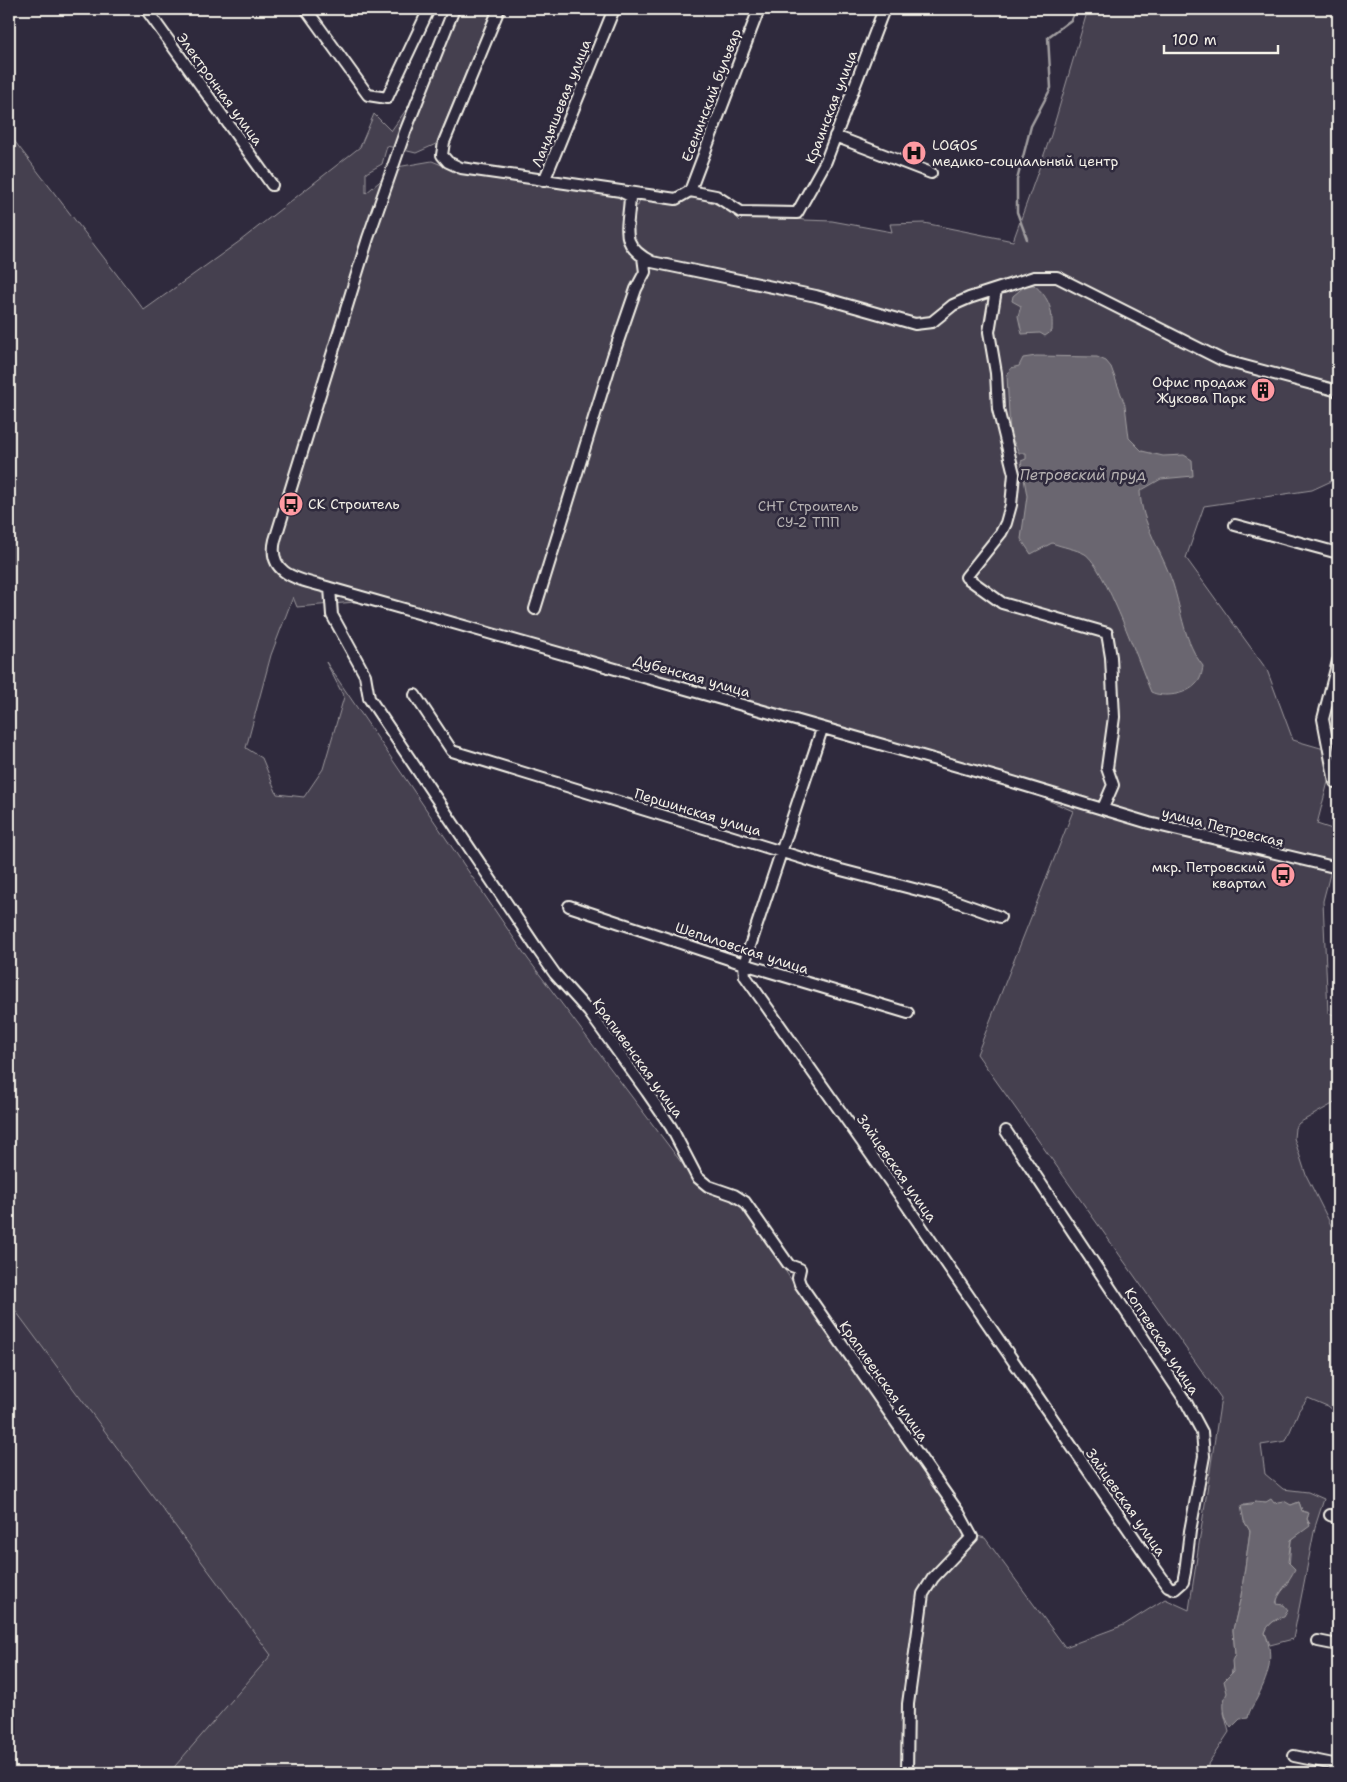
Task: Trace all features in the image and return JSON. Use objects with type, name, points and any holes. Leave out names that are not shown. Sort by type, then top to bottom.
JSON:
[{"type":"street","name":"Электронная улица","points":[[146,9],[272,185]]},
{"type":"street","points":[[306,9],[368,95],[387,98],[430,9]]},
{"type":"street","name":"Дубенская улица","points":[[454,9],[405,132],[368,238],[275,540],[273,554],[277,566],[293,576],[330,588],[1103,808]]},
{"type":"street","points":[[499,9],[444,142],[442,155],[448,162],[461,168],[676,199],[690,190]]},
{"type":"street","name":"Ландышевая улица","points":[[544,180],[614,9]]},
{"type":"street","name":"Есенинский бульвар","points":[[690,190],[759,9]]},
{"type":"street","name":"Краинская улица","points":[[690,190],[716,196],[741,212],[797,213],[815,184],[884,9]]},
{"type":"street","points":[[835,136],[932,173]]},
{"type":"street","points":[[622,192],[630,196],[630,213],[626,227],[628,243],[643,257],[652,262],[816,296],[914,324],[932,322],[956,303],[1034,277],[1057,277],[1222,360],[1338,391]]},
{"type":"street","points":[[535,608],[613,356],[636,289],[645,272],[643,257]]},
{"type":"street","points":[[996,290],[989,332],[996,374],[998,409],[1014,474],[1011,505],[1001,533],[966,576],[1002,603],[1107,633],[1111,657],[1114,718],[1107,768],[1113,785],[1103,808]]},
{"type":"street","points":[[1235,525],[1338,552]]},
{"type":"street","name":"Крапивенская улица","points":[[330,588],[332,615],[365,675],[369,698],[536,947],[555,974],[589,1012],[647,1092],[671,1127],[696,1177],[708,1186],[734,1195],[745,1202],[789,1266],[800,1269],[798,1279],[800,1284],[960,1513],[972,1537],[933,1578],[923,1594],[908,1704],[906,1732],[907,1773]]},
{"type":"street","points":[[1335,782],[1323,720],[1338,661]]},
{"type":"street","name":"Першинская улица","points":[[415,695],[452,751],[781,852],[941,896],[1000,917]]},
{"type":"street","points":[[744,964],[822,728]]},
{"type":"street","name":"улица Петровская","points":[[1103,808],[1196,836],[1338,868]]},
{"type":"street","name":"Шепиловская улица","points":[[569,906],[744,964],[908,1013]]},
{"type":"street","name":"Зайцевская улица","points":[[744,964],[744,972],[750,985],[903,1200],[1155,1568],[1170,1587],[1175,1589]]},
{"type":"street","name":"Коптевская улица","points":[[1006,1131],[1186,1402],[1201,1430],[1205,1452],[1203,1471],[1192,1523],[1183,1582],[1175,1589]]},
{"type":"street","points":[[1318,1640],[1338,1645]]},
{"type":"street","points":[[1294,1756],[1338,1764]]},
{"type":"shaded area","points":[[9,1302],[271,1655],[169,1773],[9,1773]]},
{"type":"green space","name":"СНТ Строитель СУ-2 ТПП","points":[[451,9],[492,9],[436,144],[416,153],[387,146],[382,164],[366,173],[366,193],[397,167],[432,161],[454,170],[620,193],[627,204],[638,206],[641,196],[694,198],[719,205],[740,221],[749,212],[804,220],[832,221],[892,232],[890,224],[924,223],[1013,241],[1051,135],[1088,9],[1338,9],[1338,478],[1312,490],[1204,506],[1186,558],[1267,670],[1293,740],[1324,749],[1329,778],[1317,824],[1338,831],[1338,843],[1323,901],[1328,1013],[1338,1016],[1338,1101],[1299,1123],[1295,1128],[1294,1138],[1306,1175],[1338,1239],[1338,1415],[1327,1406],[1308,1398],[1299,1410],[1286,1441],[1261,1445],[1265,1474],[1283,1489],[1308,1492],[1324,1499],[1315,1527],[1293,1639],[1270,1645],[1265,1633],[1267,1627],[1278,1618],[1277,1597],[1288,1584],[1291,1540],[1310,1524],[1307,1519],[1308,1516],[1302,1511],[1299,1502],[1291,1505],[1264,1502],[1244,1505],[1244,1521],[1250,1531],[1241,1596],[1233,1630],[1235,1654],[1224,1713],[1229,1732],[1208,1764],[1209,1773],[169,1773],[271,1655],[9,1302],[9,134],[144,310],[240,241],[360,147],[374,114],[391,131],[408,107]],"holes":[[[293,597],[297,607],[355,602],[566,658],[1011,784],[1073,811],[977,1054],[1221,1398],[1189,1610],[1165,1599],[1124,1625],[1065,1647],[985,1538],[963,1532],[953,1512],[814,1314],[741,1204],[734,1198],[699,1186],[528,959],[326,662],[344,697],[323,769],[304,797],[277,794],[262,758],[246,748],[271,655]]]},
{"type":"water","points":[[1026,285],[1034,285],[1044,295],[1049,305],[1052,317],[1052,331],[1045,336],[1040,333],[1022,334],[1018,316],[1021,306],[1012,301],[1013,296]]},
{"type":"water","name":"Петровский пруд","points":[[1036,356],[1097,357],[1106,361],[1111,367],[1125,405],[1129,438],[1142,451],[1163,456],[1184,455],[1192,460],[1193,476],[1161,479],[1140,491],[1144,515],[1173,584],[1184,627],[1192,647],[1203,666],[1199,680],[1192,688],[1186,691],[1168,695],[1151,692],[1112,597],[1102,577],[1085,554],[1052,543],[1031,554],[1021,539],[1027,496],[1021,461],[1026,459],[1026,453],[1019,453],[1010,434],[1007,375],[1011,368],[1019,366],[1023,358]]},
{"type":"water","points":[[1271,1499],[1274,1503],[1284,1501],[1291,1505],[1299,1502],[1302,1511],[1309,1513],[1307,1519],[1310,1526],[1291,1540],[1288,1562],[1295,1569],[1276,1604],[1284,1605],[1288,1610],[1284,1617],[1272,1622],[1265,1633],[1270,1651],[1270,1659],[1264,1683],[1248,1718],[1240,1719],[1231,1728],[1224,1710],[1224,1701],[1227,1693],[1224,1681],[1233,1672],[1232,1661],[1235,1654],[1233,1630],[1241,1596],[1250,1531],[1244,1521],[1241,1506],[1251,1505],[1255,1501],[1266,1502]]},
{"type":"waterway","points":[[1027,239],[1017,212],[1017,180],[1031,126],[1051,88],[1048,37],[1071,20],[1076,9]]},
{"type":"place","name":"LOGOS медико-социальный центр","points":[[914,153]]},
{"type":"place","name":"Офис продаж Жукова Парк","points":[[1263,390]]},
{"type":"place","name":"СК Строитель","points":[[291,504]]},
{"type":"place","name":"мкр. Петровский квартал","points":[[1283,875]]}]
